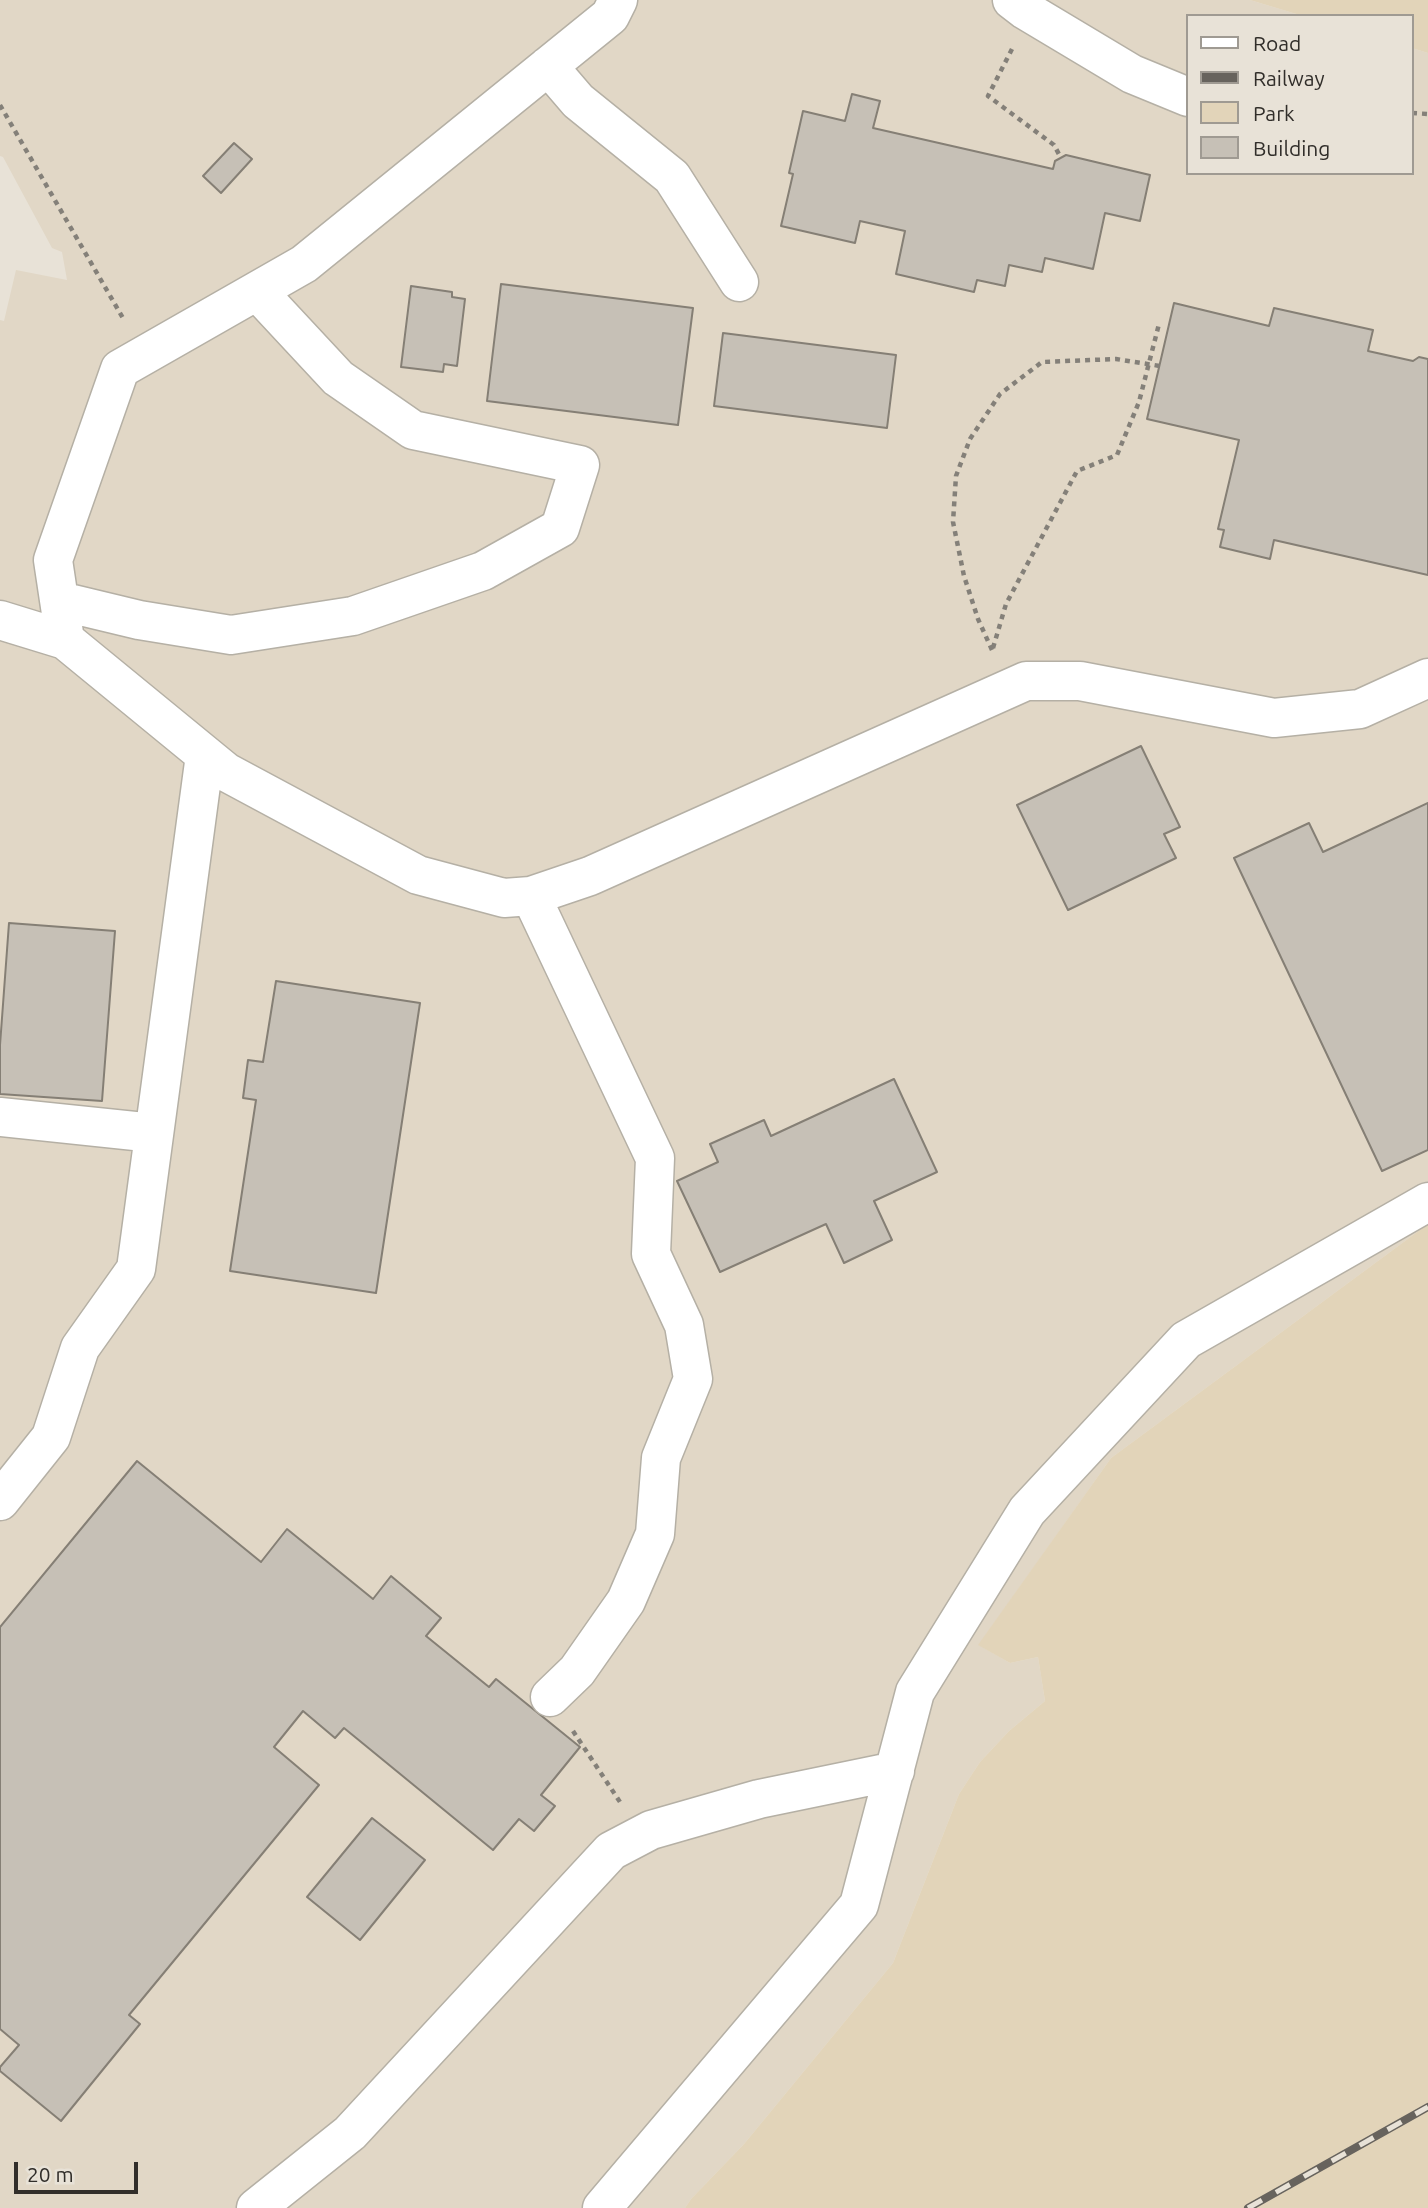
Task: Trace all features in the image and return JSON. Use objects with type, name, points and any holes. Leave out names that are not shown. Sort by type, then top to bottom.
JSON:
[{"type":"lane","points":[[65,640],[53,560],[120,369],[304,264],[610,16],[618,0]]},
{"type":"lane","points":[[1012,0],[1132,74],[1186,96]]},
{"type":"lane","points":[[548,66],[578,101],[672,177],[739,282]]},
{"type":"lane","points":[[60,601],[139,620],[231,635],[353,616],[483,571],[560,528],[580,465],[413,430],[338,378],[257,290]]},
{"type":"lane","points":[[0,620],[65,640],[226,772],[418,875],[504,898],[531,896],[590,876],[1026,681],[1080,681],[1274,718],[1360,709],[1428,678]]},
{"type":"lane","points":[[0,1501],[51,1437],[80,1348],[136,1269],[205,755]]},
{"type":"lane","points":[[531,896],[656,1158],[651,1254],[684,1325],[693,1379],[661,1458],[654,1534],[626,1601],[577,1671],[550,1697]]},
{"type":"lane","points":[[0,1117],[154,1133]]},
{"type":"lane","points":[[602,2208],[859,1905],[915,1692],[1027,1511],[1186,1339],[1428,1202]]},
{"type":"lane","points":[[256,2208],[350,2133],[611,1851],[651,1830],[758,1799],[895,1771]]},
{"type":"path","points":[[1013,48],[988,96],[1054,145],[1061,158]]},
{"type":"path","points":[[0,105],[145,355]]},
{"type":"path","points":[[977,703],[1006,604],[1077,471],[1117,455],[1139,402],[1159,324]]},
{"type":"path","points":[[992,650],[978,619],[964,576],[953,522],[956,476],[970,439],[1000,394],[1042,362],[1116,359],[1160,366]]},
{"type":"path","points":[[550,1697],[642,1835]]},
{"type":"shaded area","points":[[0,0],[1250,0],[1296,14],[1186,14],[1186,175],[1414,175],[1414,49],[1428,53],[1428,1224],[1111,1458],[979,1645],[1010,1663],[1038,1657],[1045,1701],[1009,1731],[980,1762],[959,1794],[893,1963],[744,2144],[685,2208],[0,2208],[0,320],[4,321],[16,270],[67,280],[62,252],[52,248],[3,157],[0,156]]},
{"type":"green space","points":[[1250,0],[1428,0],[1428,53],[1414,49],[1414,14],[1296,14]]},
{"type":"green space","points":[[1428,1224],[1428,2208],[685,2208],[744,2144],[893,1963],[959,1794],[980,1762],[1009,1731],[1045,1701],[1038,1657],[1010,1663],[978,1645],[1111,1458]]},
{"type":"building","points":[[852,94],[880,101],[873,128],[1053,169],[1055,161],[1066,155],[1150,175],[1140,221],[1105,213],[1093,269],[1045,258],[1042,272],[1009,265],[1005,286],[977,280],[974,292],[896,274],[905,231],[860,221],[855,243],[781,226],[793,174],[789,173],[803,111],[845,121]]},
{"type":"building","points":[[234,143],[252,159],[221,193],[203,176]]},
{"type":"building","points":[[501,284],[693,308],[678,425],[487,401]]},
{"type":"building","points":[[411,286],[452,292],[452,297],[465,299],[457,366],[444,364],[443,372],[401,367]]},
{"type":"building","points":[[1174,303],[1269,326],[1274,308],[1373,330],[1368,351],[1413,361],[1419,357],[1428,359],[1428,575],[1274,540],[1270,559],[1220,547],[1224,530],[1218,529],[1239,440],[1147,419]]},
{"type":"building","points":[[723,333],[896,355],[887,428],[714,406]]},
{"type":"building","points":[[1141,746],[1180,827],[1164,834],[1176,858],[1068,910],[1017,805]]},
{"type":"building","points":[[1428,803],[1428,1150],[1382,1171],[1234,858],[1309,823],[1323,852]]},
{"type":"building","points":[[9,923],[115,931],[102,1101],[0,1094],[0,1045]]},
{"type":"building","points":[[276,981],[420,1003],[376,1293],[230,1271],[256,1100],[243,1098],[248,1060],[263,1062]]},
{"type":"building","points":[[894,1079],[937,1172],[874,1201],[892,1240],[844,1263],[826,1224],[720,1272],[677,1181],[718,1162],[710,1144],[764,1120],[771,1136]]},
{"type":"building","points":[[137,1461],[261,1562],[287,1529],[373,1599],[391,1576],[441,1618],[426,1636],[489,1687],[496,1679],[580,1747],[541,1795],[555,1806],[534,1831],[519,1819],[493,1850],[344,1728],[335,1738],[303,1711],[274,1747],[319,1785],[129,2015],[140,2024],[61,2121],[0,2071],[0,2067],[19,2045],[0,2029],[0,1627]]},
{"type":"building","points":[[372,1818],[425,1860],[360,1940],[307,1897]]},
{"type":"railway","points":[[1248,2208],[1428,2107]]}]
